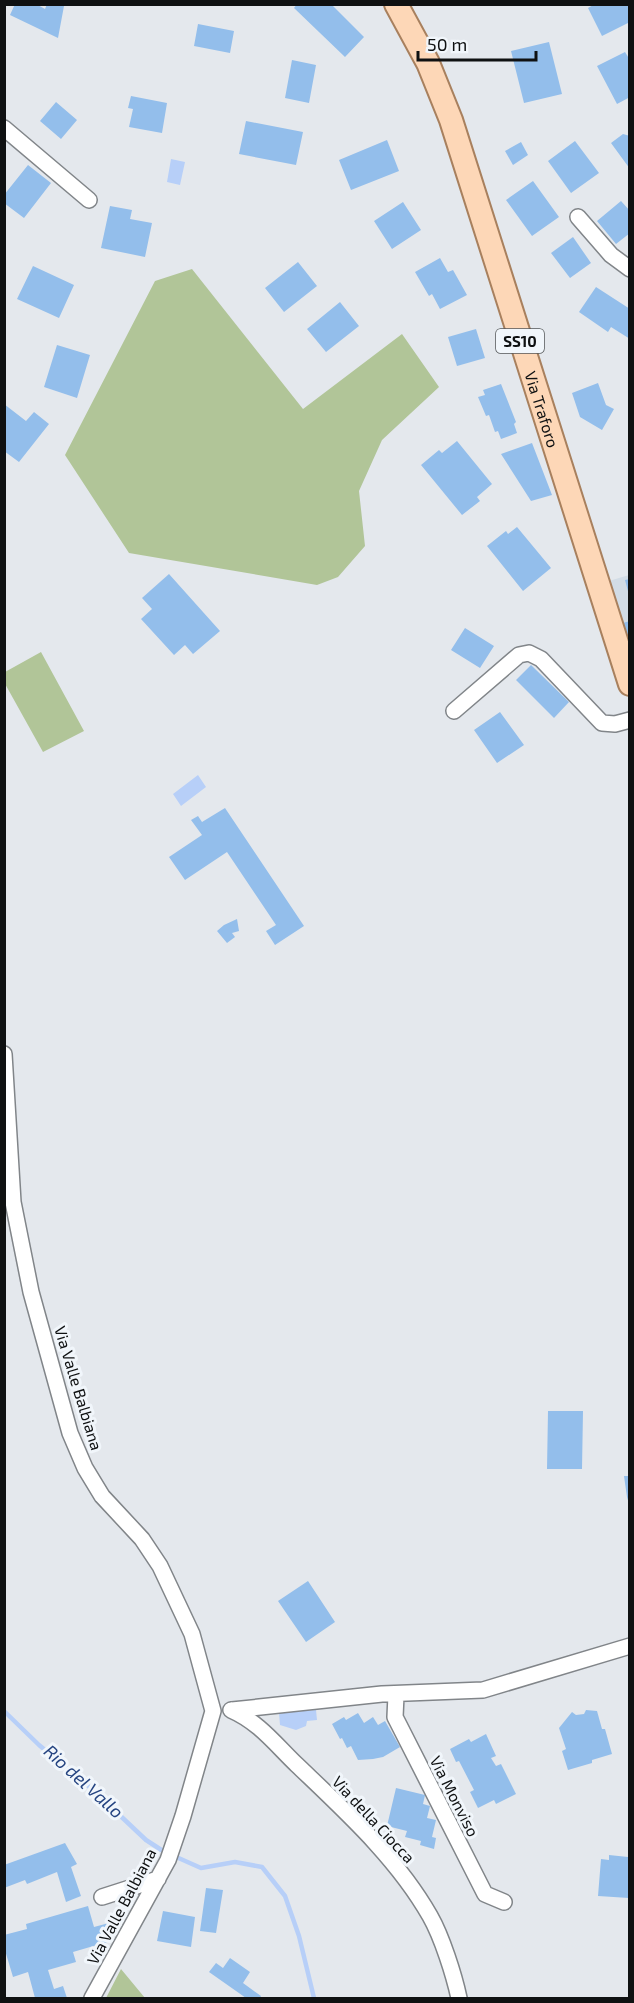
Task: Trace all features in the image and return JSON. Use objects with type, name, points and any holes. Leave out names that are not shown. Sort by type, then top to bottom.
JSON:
[{"type":"main road","name":"Via Traforo","points":[[396,4],[428,63],[451,120],[630,684]]},
{"type":"street","points":[[4,129],[89,200]]},
{"type":"street","points":[[578,217],[611,255],[630,269]]},
{"type":"street","points":[[454,711],[519,655],[529,653],[541,659],[602,723],[615,724],[630,720]]},
{"type":"street","name":"Via Valle Balbiana","points":[[4,1054],[13,1202],[31,1292],[70,1433],[85,1468],[102,1496],[142,1539],[160,1566],[192,1634],[213,1711],[168,1860],[92,1998]]},
{"type":"street","points":[[213,1711],[382,1694],[483,1690],[630,1646]]},
{"type":"street","name":"Via Monviso","points":[[396,1695],[395,1717],[485,1894],[504,1902]]},
{"type":"street","name":"Via della Ciocca","points":[[232,1710],[265,1731],[354,1820],[403,1876],[431,1917],[455,1979],[459,1998]]},
{"type":"street","points":[[102,1897],[158,1879]]},
{"type":"shaded area","points":[[629,575],[629,645],[609,581]]},
{"type":"green space","points":[[192,269],[303,409],[402,334],[439,387],[382,440],[359,491],[365,546],[338,577],[317,585],[129,553],[65,455],[155,281]]},
{"type":"green space","points":[[41,652],[84,731],[43,752],[4,682],[5,672]]},
{"type":"green space","points":[[121,1969],[145,1998],[106,1998]]},
{"type":"water","points":[[171,159],[185,162],[180,185],[167,182]]},
{"type":"water","points":[[198,775],[206,787],[181,806],[173,794]]},
{"type":"water","points":[[316,1710],[317,1720],[307,1721],[306,1726],[296,1730],[280,1725],[279,1713]]},
{"type":"building","points":[[15,4],[36,4],[45,9],[47,4],[64,6],[58,38],[10,15]]},
{"type":"building","points":[[297,4],[331,4],[364,37],[345,57],[294,8]]},
{"type":"building","points":[[595,4],[630,4],[630,22],[602,36],[588,8]]},
{"type":"building","points":[[198,24],[234,31],[230,53],[194,46]]},
{"type":"building","points":[[549,42],[562,94],[524,103],[511,51]]},
{"type":"building","points":[[625,52],[630,60],[630,97],[617,104],[597,66]]},
{"type":"building","points":[[292,60],[316,65],[309,103],[285,98]]},
{"type":"building","points":[[131,96],[167,103],[162,133],[129,127],[133,109],[128,108]]},
{"type":"building","points":[[56,102],[77,120],[61,139],[40,121]]},
{"type":"building","points":[[246,121],[303,132],[296,165],[239,154]]},
{"type":"building","points":[[623,134],[630,136],[630,169],[611,143]]},
{"type":"building","points":[[387,140],[399,171],[351,190],[339,160]]},
{"type":"building","points":[[575,141],[599,173],[571,193],[548,161]]},
{"type":"building","points":[[521,142],[528,155],[513,165],[505,151]]},
{"type":"building","points":[[28,165],[51,183],[24,218],[4,203],[4,195]]},
{"type":"building","points":[[533,181],[559,217],[532,236],[506,200]]},
{"type":"building","points":[[621,201],[630,211],[630,233],[616,244],[597,221]]},
{"type":"building","points":[[403,202],[421,230],[392,249],[374,221]]},
{"type":"building","points":[[110,206],[132,210],[130,219],[152,223],[145,257],[101,248]]},
{"type":"building","points":[[573,237],[591,263],[570,278],[551,253]]},
{"type":"building","points":[[440,258],[448,272],[453,270],[467,295],[440,309],[432,294],[429,296],[415,272]]},
{"type":"building","points":[[298,262],[317,286],[284,312],[265,288]]},
{"type":"building","points":[[33,266],[74,285],[59,318],[17,299]]},
{"type":"building","points":[[596,287],[630,309],[630,339],[611,327],[608,332],[579,312]]},
{"type":"building","points":[[340,302],[359,326],[326,352],[307,329]]},
{"type":"building","points":[[476,329],[485,358],[457,366],[448,337]]},
{"type":"building","points":[[57,345],[90,355],[77,398],[44,387]]},
{"type":"building","points":[[598,383],[606,405],[614,409],[602,430],[580,417],[572,393]]},
{"type":"building","points":[[501,384],[516,422],[514,424],[517,433],[501,439],[498,431],[495,432],[489,415],[486,416],[478,397],[485,395],[483,390]]},
{"type":"building","points":[[4,404],[26,421],[34,412],[49,424],[19,462],[4,451]]},
{"type":"building","points":[[457,441],[492,484],[477,497],[480,501],[462,515],[421,465],[439,450],[442,453]]},
{"type":"building","points":[[532,443],[552,495],[531,501],[501,454]]},
{"type":"building","points":[[517,527],[551,568],[523,591],[487,546],[506,531],[508,534]]},
{"type":"building","points":[[169,574],[220,631],[193,654],[185,645],[174,655],[141,619],[152,609],[142,598]]},
{"type":"building","points":[[630,579],[630,595],[629,595],[625,580]]},
{"type":"building","points":[[630,621],[630,640],[629,640],[623,623]]},
{"type":"building","points":[[465,628],[494,646],[480,668],[451,650]]},
{"type":"building","points":[[531,665],[569,702],[554,718],[516,680]]},
{"type":"building","points":[[500,712],[524,745],[497,763],[474,730]]},
{"type":"building","points":[[225,808],[304,926],[275,945],[266,931],[276,925],[227,852],[185,880],[169,857],[202,835],[191,820],[198,816],[202,822]]},
{"type":"building","points":[[237,919],[239,931],[232,933],[235,937],[227,943],[217,931]]},
{"type":"building","points":[[548,1411],[583,1411],[582,1469],[547,1469]]},
{"type":"building","points":[[624,1476],[630,1476],[629,1504],[627,1497]]},
{"type":"building","points":[[308,1581],[335,1622],[306,1642],[278,1601]]},
{"type":"building","points":[[586,1710],[597,1711],[612,1754],[568,1770],[562,1751],[566,1749],[559,1728],[572,1712],[576,1715],[584,1714]]},
{"type":"building","points":[[358,1713],[364,1723],[373,1717],[378,1725],[385,1721],[400,1747],[383,1757],[358,1760],[351,1746],[347,1748],[332,1724]]},
{"type":"building","points":[[486,1734],[496,1756],[491,1758],[496,1766],[501,1764],[516,1794],[496,1804],[494,1800],[478,1808],[470,1792],[474,1790],[450,1749],[469,1739],[471,1742]]},
{"type":"building","points":[[396,1788],[425,1795],[423,1804],[430,1806],[427,1818],[436,1820],[432,1837],[436,1838],[434,1849],[420,1845],[421,1841],[405,1837],[407,1831],[387,1826]]},
{"type":"building","points":[[65,1843],[77,1864],[71,1867],[81,1896],[66,1902],[57,1872],[27,1884],[25,1880],[4,1888],[4,1865]]},
{"type":"building","points":[[609,1855],[628,1857],[629,1898],[598,1896],[601,1859],[609,1860]]},
{"type":"building","points":[[206,1888],[223,1890],[216,1933],[200,1931]]},
{"type":"building","points":[[88,1906],[94,1927],[109,1923],[114,1940],[73,1952],[76,1962],[48,1970],[54,1989],[63,1986],[67,1998],[35,1998],[28,1972],[13,1977],[4,1947],[4,1935],[27,1929],[26,1924]]},
{"type":"building","points":[[163,1911],[195,1917],[191,1947],[157,1941]]},
{"type":"building","points":[[230,1958],[250,1972],[243,1983],[261,1996],[260,1998],[246,1998],[209,1972],[216,1963],[223,1968]]},
{"type":"waterway","name":"Rio del Vallo","points":[[4,1711],[146,1840],[163,1851]]},
{"type":"waterway","name":"Rio del Vallo","points":[[174,1856],[201,1868],[235,1862],[262,1867],[285,1896],[299,1936],[314,1998]]}]
